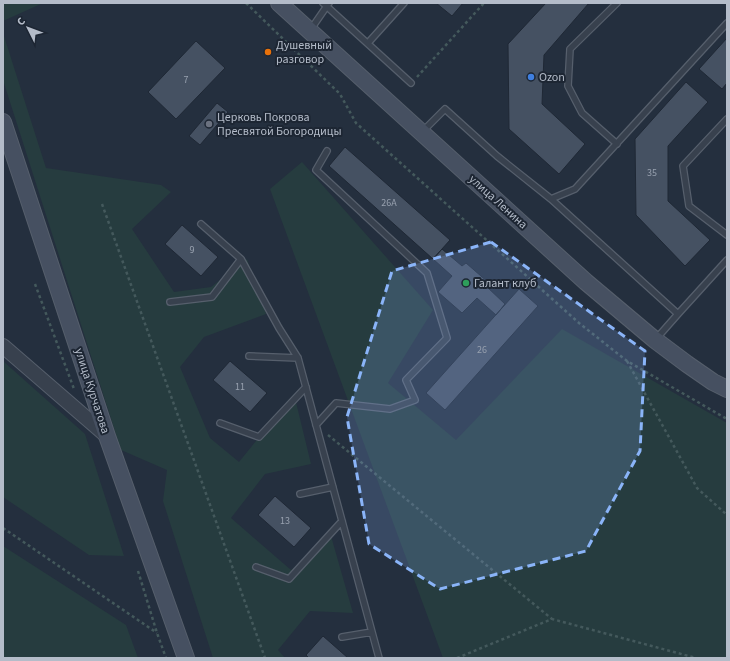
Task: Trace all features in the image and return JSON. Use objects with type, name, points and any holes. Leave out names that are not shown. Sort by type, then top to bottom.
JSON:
[{"type":"main road","name":"улица Ленина","points":[[279,3],[586,282],[655,340],[713,382],[727,389]]},
{"type":"main road","name":"улица Курчатова","points":[[3,122],[106,436],[186,658]]},
{"type":"street","points":[[3,346],[106,436]]},
{"type":"lane","points":[[368,43],[404,3]]},
{"type":"lane","points":[[617,3],[570,49],[568,86],[582,113],[617,144]]},
{"type":"lane","points":[[310,31],[326,4],[411,83]]},
{"type":"lane","points":[[550,199],[575,189],[727,24]]},
{"type":"lane","points":[[422,133],[445,109],[497,156],[550,199],[678,314]]},
{"type":"lane","points":[[727,119],[683,166],[688,206],[727,235]]},
{"type":"lane","points":[[316,425],[336,403],[390,409],[415,400],[406,380],[447,338],[427,273],[316,170],[327,151]]},
{"type":"lane","points":[[201,224],[241,259],[279,328],[298,358],[378,658]]},
{"type":"lane","points":[[170,302],[212,297],[241,259]]},
{"type":"lane","points":[[655,340],[727,260]]},
{"type":"lane","points":[[249,356],[298,358]]},
{"type":"lane","points":[[220,423],[259,437],[306,387]]},
{"type":"lane","points":[[300,494],[332,487]]},
{"type":"lane","points":[[256,567],[289,579],[342,521]]},
{"type":"lane","points":[[342,637],[372,632]]},
{"type":"path","points":[[246,3],[340,94],[356,123],[579,323],[627,361],[727,419]]},
{"type":"path","points":[[411,83],[484,3]]},
{"type":"path","points":[[102,204],[265,658]]},
{"type":"path","points":[[627,361],[697,488],[727,515]]},
{"type":"path","points":[[316,425],[552,619],[696,658]]},
{"type":"path","points":[[3,528],[157,633]]},
{"type":"path","points":[[458,658],[552,619]]},
{"type":"highlighted area","points":[[491,242],[645,351],[640,451],[586,551],[440,589],[369,544],[347,417],[392,271]]},
{"type":"green space","points":[[3,3],[43,3],[3,21]]},
{"type":"green space","points":[[3,33],[46,168],[161,185],[171,192],[132,229],[174,292],[211,287],[247,259],[266,314],[204,337],[180,367],[210,438],[239,462],[294,394],[311,464],[265,474],[231,518],[291,570],[331,536],[353,613],[310,611],[278,650],[285,658],[213,658],[163,501],[167,470],[121,450],[3,80]]},
{"type":"green space","points":[[302,162],[433,310],[388,383],[456,440],[562,329],[727,423],[727,658],[443,658],[270,189]]},
{"type":"green space","points":[[3,361],[85,434],[124,556],[89,555],[3,497]]},
{"type":"green space","points":[[3,546],[126,625],[138,658],[3,658]]},
{"type":"building","points":[[436,3],[463,3],[452,16]]},
{"type":"building","points":[[546,3],[589,3],[544,55],[542,104],[585,144],[559,174],[509,129],[508,44]]},
{"type":"building","points":[[727,38],[727,83],[722,89],[699,69]]},
{"type":"building","points":[[196,41],[225,68],[176,119],[148,92]]},
{"type":"building","points":[[686,82],[708,102],[668,146],[668,201],[710,240],[685,266],[636,215],[635,139]]},
{"type":"building","name":"Церковь Покрова Пресвятой Богородицы","points":[[217,103],[228,112],[200,145],[189,136]]},
{"type":"building","points":[[345,147],[450,240],[433,259],[329,166]]},
{"type":"building","points":[[182,225],[218,257],[201,276],[165,244]]},
{"type":"building","points":[[442,249],[462,266],[466,263],[489,283],[486,286],[505,304],[496,315],[477,298],[462,313],[438,292],[452,276],[433,259]]},
{"type":"building","points":[[519,289],[538,306],[445,410],[426,393]]},
{"type":"building","points":[[230,361],[267,393],[250,412],[213,380]]},
{"type":"building","points":[[275,496],[311,528],[294,547],[258,515]]},
{"type":"building","points":[[323,636],[348,658],[309,658],[306,655]]},
{"type":"place","name":"Душевный разговор","points":[[268,52]]},
{"type":"place","name":"Ozon","points":[[531,77]]},
{"type":"place","name":"Церковь Покрова Пресвятой Богородицы","points":[[209,124]]},
{"type":"place","name":"Галант клуб","points":[[466,283]]}]
